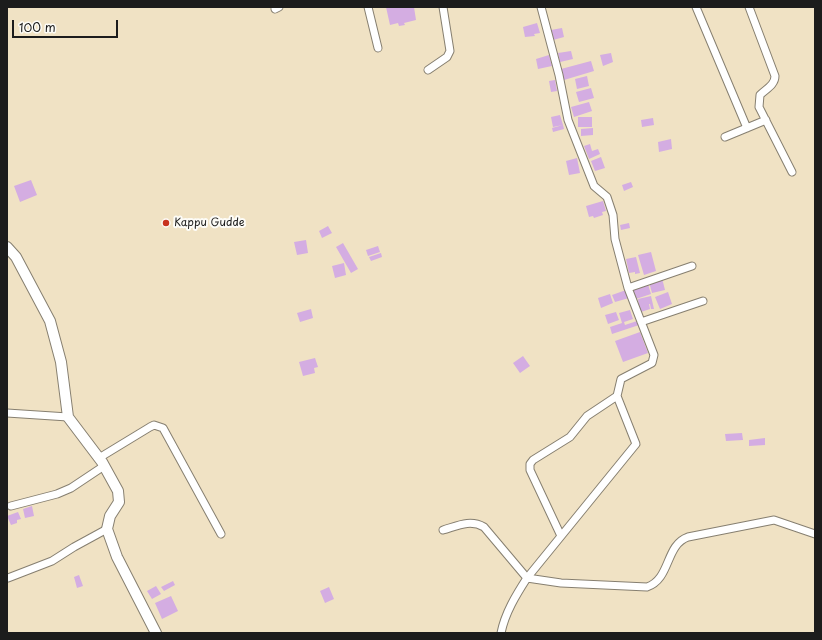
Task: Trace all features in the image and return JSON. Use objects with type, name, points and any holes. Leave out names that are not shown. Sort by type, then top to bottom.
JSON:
[{"type":"street","points":[[368,7],[378,48]]},
{"type":"street","points":[[428,70],[447,57],[450,51],[443,7]]},
{"type":"street","points":[[501,633],[509,610],[527,578],[636,444],[617,396],[621,379],[652,363],[654,354],[628,288],[615,239],[613,215],[607,197],[594,186],[568,120],[560,75],[541,7]]},
{"type":"street","points":[[696,7],[747,128]]},
{"type":"street","points":[[749,7],[775,76],[775,81],[773,84],[760,95],[759,107],[792,172]]},
{"type":"street","points":[[725,138],[766,120]]},
{"type":"street","points":[[7,247],[16,257],[50,321],[61,362],[68,418],[102,462],[118,491],[118,502],[110,516],[108,529],[117,557],[156,633]]},
{"type":"street","points":[[628,288],[692,266]]},
{"type":"street","points":[[642,322],[703,301]]},
{"type":"street","points":[[561,536],[530,470],[530,464],[533,460],[570,437],[587,416],[617,396]]},
{"type":"street","points":[[7,413],[68,418]]},
{"type":"street","points":[[11,506],[57,494],[71,488],[102,462],[154,425],[163,428],[221,534]]},
{"type":"street","points":[[443,530],[470,522],[477,523],[484,527],[527,578],[562,583],[647,587],[654,585],[660,580],[677,543],[688,537],[774,520],[815,534]]},
{"type":"street","points":[[8,578],[52,561],[74,547],[108,529]]},
{"type":"building","points":[[386,7],[414,7],[416,20],[404,23],[405,25],[399,26],[398,23],[390,25]]},
{"type":"building","points":[[537,23],[540,33],[534,34],[535,36],[525,37],[523,27]]},
{"type":"building","points":[[562,28],[564,37],[553,40],[551,30]]},
{"type":"building","points":[[571,51],[573,59],[560,62],[558,53]]},
{"type":"building","points":[[611,53],[613,62],[603,66],[600,55]]},
{"type":"building","points":[[549,55],[552,66],[538,69],[536,59]]},
{"type":"building","points":[[591,61],[594,71],[564,80],[561,69]]},
{"type":"building","points":[[587,76],[589,86],[577,89],[575,79]]},
{"type":"building","points":[[555,80],[557,91],[551,92],[549,81]]},
{"type":"building","points":[[591,88],[594,98],[579,102],[576,92]]},
{"type":"building","points":[[589,102],[592,111],[574,117],[571,107]]},
{"type":"building","points":[[560,115],[563,125],[553,127],[551,117]]},
{"type":"building","points":[[578,117],[592,117],[592,127],[578,127]]},
{"type":"building","points":[[653,118],[654,125],[642,127],[641,120]]},
{"type":"building","points":[[563,125],[564,129],[553,132],[552,128]]},
{"type":"building","points":[[593,128],[593,135],[581,136],[581,129]]},
{"type":"building","points":[[671,139],[672,149],[659,152],[658,142]]},
{"type":"building","points":[[590,144],[592,151],[598,149],[600,154],[589,159],[584,146]]},
{"type":"building","points":[[601,157],[605,168],[595,171],[591,161]]},
{"type":"building","points":[[577,158],[580,173],[569,175],[566,161]]},
{"type":"building","points":[[31,180],[37,195],[20,202],[14,186]]},
{"type":"building","points":[[631,182],[633,187],[624,191],[622,185]]},
{"type":"building","points":[[603,201],[606,211],[602,212],[603,215],[594,218],[593,216],[589,217],[586,206]]},
{"type":"building","points":[[629,223],[630,228],[621,230],[620,225]]},
{"type":"building","points":[[328,226],[332,233],[322,238],[319,231]]},
{"type":"building","points":[[306,240],[308,253],[297,255],[294,242]]},
{"type":"building","points":[[343,243],[358,269],[351,273],[336,247]]},
{"type":"building","points":[[378,246],[380,252],[368,256],[366,250]]},
{"type":"building","points":[[651,252],[656,271],[644,275],[638,255]]},
{"type":"building","points":[[381,253],[382,257],[371,261],[369,257]]},
{"type":"building","points":[[636,257],[640,273],[629,273],[626,259]]},
{"type":"building","points":[[344,263],[346,275],[335,278],[332,266]]},
{"type":"building","points":[[662,278],[665,290],[652,293],[649,282]]},
{"type":"building","points":[[647,281],[651,294],[636,299],[632,287]]},
{"type":"building","points":[[626,290],[629,298],[615,302],[612,295]]},
{"type":"building","points":[[668,292],[672,304],[660,309],[655,297]]},
{"type":"building","points":[[610,294],[613,303],[601,308],[598,298]]},
{"type":"building","points":[[651,296],[654,309],[651,309],[649,304],[650,309],[641,312],[638,299]]},
{"type":"building","points":[[311,309],[313,318],[300,322],[297,313]]},
{"type":"building","points":[[630,310],[633,319],[624,322],[625,325],[637,321],[639,325],[612,334],[610,327],[622,323],[619,313]]},
{"type":"building","points":[[616,312],[619,320],[608,324],[605,315]]},
{"type":"building","points":[[640,332],[648,353],[623,362],[615,341]]},
{"type":"building","points":[[523,356],[530,366],[520,373],[513,363]]},
{"type":"building","points":[[315,358],[318,367],[314,368],[315,373],[303,376],[299,362]]},
{"type":"building","points":[[742,433],[743,440],[726,441],[725,434]]},
{"type":"building","points":[[765,438],[765,445],[749,446],[749,440]]},
{"type":"building","points":[[32,506],[34,516],[25,518],[23,509]]},
{"type":"building","points":[[18,512],[21,519],[17,520],[17,523],[11,525],[7,516]]},
{"type":"building","points":[[79,575],[83,586],[77,588],[74,577]]},
{"type":"building","points":[[173,581],[175,585],[164,591],[161,587]]},
{"type":"building","points":[[156,586],[161,594],[152,599],[147,591]]},
{"type":"building","points":[[329,587],[334,599],[325,603],[320,591]]},
{"type":"building","points":[[171,596],[178,611],[162,619],[155,603]]},
{"type":"place","name":"Kappu Gudde","points":[[166,223]]}]
